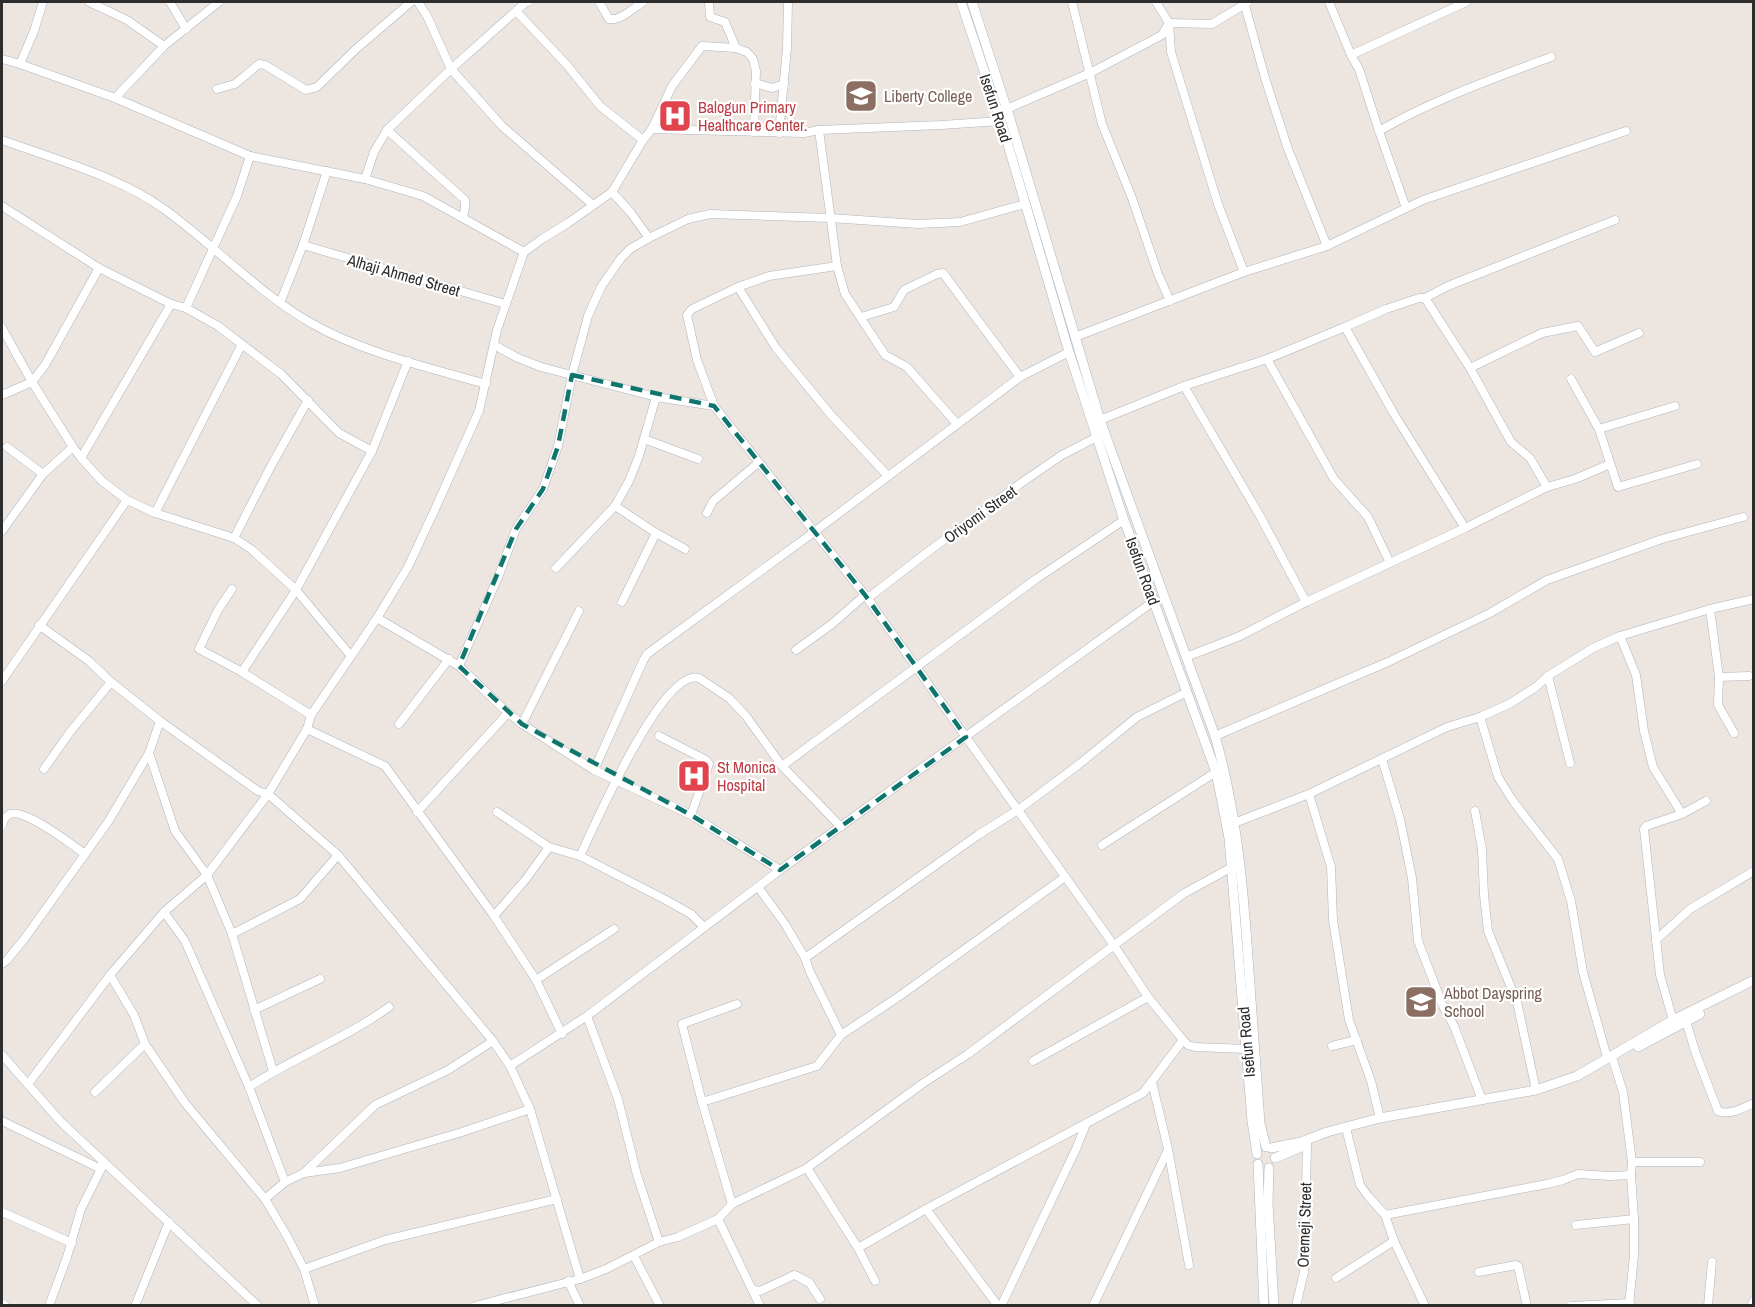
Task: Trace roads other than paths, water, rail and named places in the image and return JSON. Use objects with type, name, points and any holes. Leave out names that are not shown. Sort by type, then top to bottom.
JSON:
[{"type":"street","points":[[20,64],[43,2]]},
{"type":"street","points":[[89,2],[128,20],[164,46]]},
{"type":"street","points":[[170,2],[186,29]]},
{"type":"street","points":[[115,98],[164,46],[219,2]]},
{"type":"street","points":[[217,89],[235,84],[259,64],[265,65],[306,90],[317,87],[356,49],[411,2]]},
{"type":"street","points":[[418,2],[427,16],[451,69],[502,126],[593,205]]},
{"type":"street","points":[[365,178],[374,152],[387,130],[526,2]]},
{"type":"street","points":[[599,2],[609,19],[612,20],[618,19],[643,2]]},
{"type":"street","points":[[709,2],[710,17],[725,22],[736,48]]},
{"type":"street","points":[[779,133],[787,48],[788,2]]},
{"type":"street","name":"Isefun Road","points":[[961,2],[1002,114],[1100,420],[1215,736],[1226,774],[1231,825],[1245,913],[1260,1123],[1269,1148],[1277,1156],[1277,1159],[1275,1158]]},
{"type":"street","name":"Isefun Road","points":[[972,2],[1025,204],[1069,352],[1124,520],[1216,772],[1231,825],[1232,867],[1257,1159],[1264,1305]]},
{"type":"street","points":[[1072,2],[1102,124],[1170,302]]},
{"type":"street","points":[[1156,2],[1169,23],[1171,52],[1218,204],[1244,272]]},
{"type":"street","points":[[1169,23],[1212,24],[1245,2],[1264,78],[1288,149],[1327,246]]},
{"type":"street","points":[[1329,2],[1359,69],[1406,208]]},
{"type":"street","points":[[1351,55],[1466,2]]},
{"type":"street","points":[[516,11],[567,65],[600,106],[643,140]]},
{"type":"street","points":[[652,129],[804,133],[819,130],[941,126],[1002,114],[1090,74],[1162,35],[1169,23]]},
{"type":"street","points":[[28,1084],[110,975],[164,912],[207,875],[268,794],[307,729],[311,715],[408,567],[479,411],[505,304],[524,252],[612,192],[652,129],[672,86],[702,46],[736,48],[747,52],[753,59],[756,71],[754,132]]},
{"type":"street","points":[[1379,131],[1468,87],[1551,57]]},
{"type":"street","points":[[2,59],[115,98],[250,156],[365,178],[423,196],[524,252]]},
{"type":"street","points":[[756,83],[772,88],[784,84]]},
{"type":"street","points":[[387,130],[465,200],[463,218]]},
{"type":"street","points":[[819,130],[837,266],[845,294],[885,355],[908,367],[957,424]]},
{"type":"street","points":[[1075,337],[1244,272],[1327,246],[1424,200],[1626,131]]},
{"type":"street","points":[[2,140],[104,177],[135,191],[164,209],[280,303],[311,323],[346,340],[486,384]]},
{"type":"street","points":[[186,308],[237,196],[250,156]]},
{"type":"street","points":[[280,303],[303,245],[327,171]]},
{"type":"street","points":[[612,192],[649,237]]},
{"type":"street","points":[[459,666],[499,575],[516,529],[543,489],[558,446],[572,375],[588,316],[601,287],[630,249],[649,237],[688,219],[710,214],[918,224],[960,222],[1025,204]]},
{"type":"street","points":[[2,206],[99,268],[171,304],[186,308],[218,326],[281,374],[339,433],[372,451]]},
{"type":"street","points":[[1100,420],[1184,386],[1267,359],[1386,309],[1425,298],[1448,286],[1615,220]]},
{"type":"street","name":"Alhaji Ahmed Street","points":[[303,245],[505,304]]},
{"type":"street","points":[[837,266],[769,276],[738,287],[692,309],[687,315],[697,360],[714,406],[867,597],[1113,944],[1148,997],[1183,1040],[1195,1047],[1247,1049]]},
{"type":"street","points":[[2,395],[32,382],[45,365],[99,268]]},
{"type":"street","points":[[861,317],[894,307],[904,290],[943,273],[1020,377]]},
{"type":"street","points":[[738,287],[776,348],[831,415],[888,476]]},
{"type":"street","points":[[1425,298],[1470,368],[1510,442],[1530,458],[1546,487]]},
{"type":"street","points":[[81,458],[171,304]]},
{"type":"street","points":[[1470,368],[1542,333],[1578,326],[1595,352],[1639,333]]},
{"type":"street","points":[[1345,327],[1394,414],[1465,528]]},
{"type":"street","points":[[2,328],[32,382],[73,447],[102,481],[127,500],[155,513],[234,538],[251,549],[296,590],[351,656]]},
{"type":"street","points":[[155,513],[242,344]]},
{"type":"street","points":[[494,345],[518,358],[572,375],[656,397],[714,406]]},
{"type":"street","points":[[594,770],[647,654],[1020,377],[1069,352]]},
{"type":"street","points":[[1267,359],[1334,478],[1368,517],[1390,563]]},
{"type":"street","points":[[242,672],[296,590],[372,451],[408,361]]},
{"type":"street","points":[[1571,379],[1599,429],[1618,487],[1697,464]]},
{"type":"street","points":[[1184,386],[1260,516],[1306,602]]},
{"type":"street","points":[[556,568],[615,506],[629,481],[656,397]]},
{"type":"street","points":[[234,538],[308,400]]},
{"type":"street","points":[[1599,429],[1675,406]]},
{"type":"street","name":"Oriyomi Street","points":[[796,650],[1021,483],[1062,455],[1097,436]]},
{"type":"street","points":[[644,439],[698,459]]},
{"type":"street","points":[[7,447],[43,474]]},
{"type":"street","points":[[2,531],[43,474],[73,447]]},
{"type":"street","points":[[707,513],[713,501],[758,463]]},
{"type":"street","points":[[1186,657],[1240,636],[1546,487],[1575,479],[1610,464]]},
{"type":"street","points":[[2,681],[127,500]]},
{"type":"street","points":[[615,506],[685,549]]},
{"type":"street","points":[[1215,736],[1388,662],[1490,613],[1547,580],[1662,538],[1743,517]]},
{"type":"street","points":[[782,766],[1036,579],[1124,520]]},
{"type":"street","points":[[622,602],[656,533]]},
{"type":"street","points":[[232,589],[218,610],[200,649],[311,715]]},
{"type":"street","points":[[1231,825],[1310,794],[1447,727],[1480,717],[1509,704],[1593,648],[1620,636],[1710,609],[1754,599]]},
{"type":"street","points":[[510,1066],[587,1016],[780,870],[1154,601]]},
{"type":"street","points":[[1710,609],[1719,677],[1718,705],[1734,733]]},
{"type":"street","points":[[522,724],[579,611]]},
{"type":"street","points":[[376,618],[449,659],[522,724],[594,770],[691,815],[780,870]]},
{"type":"street","points":[[39,625],[89,661],[111,682],[160,721],[258,791],[268,794],[338,855],[493,1041],[510,1066],[530,1109],[580,1279]]},
{"type":"street","points":[[1620,636],[1636,675],[1644,731],[1653,768],[1682,814]]},
{"type":"street","points":[[399,724],[449,659]]},
{"type":"street","points":[[580,856],[616,779],[640,735],[669,695],[688,678],[694,676],[729,698],[746,716],[782,766],[841,827]]},
{"type":"street","points":[[1548,676],[1570,763]]},
{"type":"street","points":[[1719,677],[1749,676]]},
{"type":"street","points":[[44,769],[70,732],[111,682]]},
{"type":"street","points":[[805,958],[978,835],[1018,810],[1137,717],[1187,692]]},
{"type":"street","points":[[417,812],[508,713]]},
{"type":"street","points":[[1480,717],[1498,777],[1513,801],[1558,859],[1571,901],[1583,972],[1610,1059],[1623,1092],[1632,1162],[1634,1219],[1634,1255],[1629,1304],[1571,1305]]},
{"type":"street","points":[[2,964],[25,938],[108,822],[149,753],[160,721]]},
{"type":"street","points":[[307,729],[385,766],[494,916],[536,980],[562,1034]]},
{"type":"street","points":[[659,736],[706,760],[709,764],[691,815]]},
{"type":"street","points":[[149,753],[175,831],[207,875],[232,934],[273,1071]]},
{"type":"street","points":[[1382,759],[1400,819],[1412,878],[1418,941],[1482,1100]]},
{"type":"street","points":[[1102,845],[1216,772]]},
{"type":"street","points":[[1310,794],[1331,867],[1333,920],[1349,1020],[1371,1081],[1380,1118]]},
{"type":"street","points":[[1673,1020],[1660,975],[1644,829],[1646,826],[1682,814],[1706,801]]},
{"type":"street","points":[[1475,811],[1482,849],[1488,931],[1517,1002],[1536,1090]]},
{"type":"street","points":[[498,812],[549,848],[580,856],[675,904],[705,927]]},
{"type":"street","points":[[2,825],[4,819],[16,813],[37,821],[85,854]]},
{"type":"street","points":[[494,916],[549,848]]},
{"type":"street","points":[[232,934],[300,898],[338,855]]},
{"type":"street","points":[[475,1305],[580,1279],[634,1256],[659,1242],[678,1237],[718,1219],[732,1204],[807,1168],[922,1084],[968,1054],[1183,894],[1232,867]]},
{"type":"street","points":[[1656,940],[1690,909],[1754,871]]},
{"type":"street","points":[[702,1102],[817,1066],[841,1035],[1065,877]]},
{"type":"street","points":[[758,887],[785,924],[805,958],[841,1035]]},
{"type":"street","points":[[164,912],[185,941],[249,1087],[285,1182]]},
{"type":"street","points":[[536,980],[614,929]]},
{"type":"street","points":[[110,975],[134,1015],[145,1044],[186,1103],[265,1199],[304,1269],[315,1305]]},
{"type":"street","points":[[254,1010],[320,979]]},
{"type":"street","points":[[1754,980],[1673,1020],[1610,1059],[1576,1083],[1533,1096],[1404,1119],[1347,1132],[1306,1144],[1275,1158],[1274,1165],[1269,1168],[1263,1168],[1257,1159],[1261,1149],[1300,1142],[1327,1132],[1380,1118],[1536,1090],[1577,1076],[1610,1059],[1686,1021],[1754,986]]},
{"type":"street","points":[[1033,1061],[1148,997]]},
{"type":"street","points":[[732,1204],[682,1024],[737,1004]]},
{"type":"street","points":[[249,1087],[273,1071],[366,1024],[389,1007]]},
{"type":"street","points":[[587,1016],[618,1099],[637,1175],[659,1242]]},
{"type":"street","points":[[1686,1021],[1718,1111],[1724,1114],[1734,1112],[1754,1103]]},
{"type":"street","points":[[858,1248],[1143,1093],[1183,1040]]},
{"type":"street","points":[[1332,1046],[1357,1040]]},
{"type":"street","points":[[304,1173],[375,1105],[448,1070],[493,1041]]},
{"type":"street","points":[[95,1092],[145,1044]]},
{"type":"street","points":[[2,1055],[102,1165],[169,1222],[258,1305]]},
{"type":"street","points":[[1152,1082],[1168,1149],[1189,1265]]},
{"type":"street","points":[[265,1199],[285,1182],[304,1173],[340,1168],[530,1109]]},
{"type":"street","points":[[2,1121],[102,1165]]},
{"type":"street","points":[[926,1209],[1000,1305],[1086,1124]]},
{"type":"street","points":[[1347,1132],[1360,1185],[1385,1215],[1394,1241],[1425,1305]]},
{"type":"street","name":"Oremeji Street","points":[[1296,1305],[1304,1272],[1306,1144]]},
{"type":"street","points":[[1093,1305],[1168,1149]]},
{"type":"street","points":[[1632,1162],[1700,1162]]},
{"type":"street","points":[[49,1305],[72,1243],[81,1209],[102,1165]]},
{"type":"street","points":[[807,1168],[858,1248],[874,1281]]},
{"type":"street","points":[[1269,1168],[1268,1203],[1274,1305]]},
{"type":"street","points":[[1385,1215],[1547,1184],[1578,1174],[1631,1175]]},
{"type":"street","points":[[304,1269],[385,1240],[558,1199]]},
{"type":"street","points":[[2,1212],[72,1243]]},
{"type":"street","points":[[718,1219],[760,1305]]},
{"type":"street","points":[[1576,1225],[1634,1219]]},
{"type":"street","points":[[137,1305],[169,1222]]},
{"type":"street","points":[[1336,1278],[1394,1241]]},
{"type":"street","points":[[634,1256],[660,1305]]},
{"type":"street","points":[[1708,1305],[1712,1262]]},
{"type":"street","points":[[1479,1272],[1518,1266],[1527,1305]]},
{"type":"street","points":[[754,1290],[760,1292],[794,1275],[809,1282],[820,1299]]},
{"type":"street","points":[[568,1281],[580,1305]]},
{"type":"street","points":[[1751,1305],[1754,1300]]},
{"type":"street","points":[[2,1303],[6,1305]]},
{"type":"place","name":"Liberty College","points":[[861,96]]},
{"type":"place","name":"Balogun Primary Healthcare Center.","points":[[675,116]]},
{"type":"place","name":"St Monica Hospital","points":[[694,776]]},
{"type":"place","name":"Abbot Dayspring School","points":[[1421,1002]]}]
